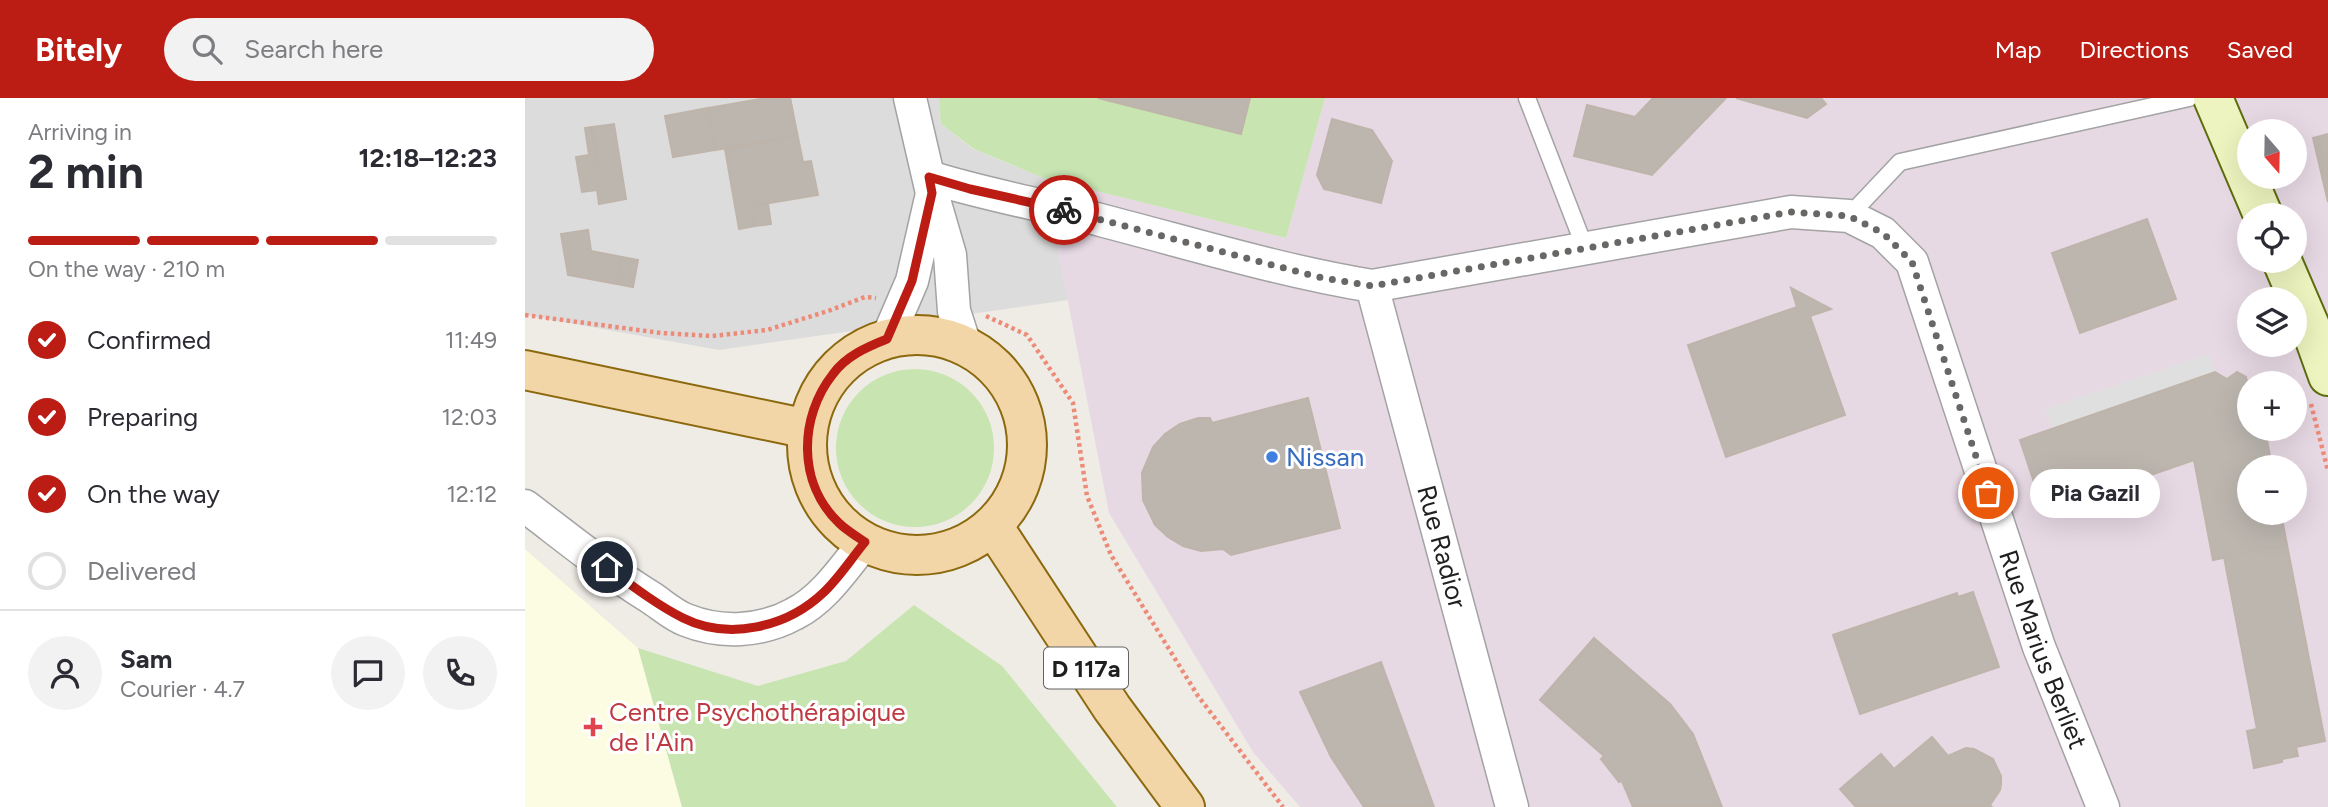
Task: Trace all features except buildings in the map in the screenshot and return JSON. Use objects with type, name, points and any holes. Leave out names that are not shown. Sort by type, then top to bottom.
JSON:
[{"type":"main road","points":[[2213,98],[2258,203]]},
{"type":"main road","points":[[2287,273],[2310,326],[2318,385]]},
{"type":"main road","points":[[913,334],[940,337],[965,345],[995,365],[1016,394],[1027,428],[1027,464],[1015,497],[993,526],[965,545],[932,555],[897,554],[865,542],[838,522],[818,494],[808,462],[808,429],[817,398],[834,372],[858,351],[887,339],[913,334]]},
{"type":"main road","points":[[525,370],[808,429]]},
{"type":"main road","name":"D 117a","points":[[993,526],[1112,708],[1185,807]]},
{"type":"street","points":[[910,98],[950,255],[954,311],[965,345]]},
{"type":"street","points":[[887,339],[912,281],[930,185]]},
{"type":"street","name":"Rue Marius Berliet","points":[[930,185],[970,189],[1055,208],[1318,277],[1372,286],[1791,212],[1849,216],[1883,233],[1912,262],[2039,647],[2103,807]]},
{"type":"street","name":"Rue Radior","points":[[1372,286],[1512,807]]},
{"type":"street","points":[[525,506],[627,583],[685,619],[715,628],[739,631],[766,625],[795,614],[824,593],[865,542]]},
{"type":"lane","points":[[1527,98],[1585,248]]},
{"type":"lane","points":[[1849,216],[1900,162],[2189,98]]},
{"type":"path","points":[[525,315],[592,325],[712,337],[768,330],[865,297],[903,300]]},
{"type":"path","points":[[953,300],[1027,335],[1073,403],[1087,496],[1111,555],[1198,696],[1283,807]]},
{"type":"path","points":[[2318,385],[2328,471]]},
{"type":"shaded area","points":[[525,98],[939,98],[941,124],[973,149],[1044,178],[1068,300],[719,350],[525,315]]},
{"type":"shaded area","points":[[1325,98],[2328,98],[2328,807],[1300,807],[1253,752],[1109,513],[1044,178],[1286,238]]},
{"type":"shaded area","points":[[2209,354],[2215,372],[2052,428],[2045,409]]},
{"type":"shaded area","name":"Centre Psychothérapique de l'Ain","points":[[525,549],[638,648],[682,807],[525,807]]},
{"type":"green space","points":[[939,98],[1325,98],[1286,238],[1044,178],[974,149],[941,124]]},
{"type":"green space","points":[[915,369],[945,375],[971,392],[988,418],[994,448],[988,478],[971,504],[945,521],[915,527],[885,521],[859,504],[842,478],[836,448],[842,418],[859,392],[885,375]]},
{"type":"green space","points":[[914,605],[1002,666],[1117,807],[682,807],[638,648],[758,686],[846,661]]},
{"type":"way so far","points":[[1064,210],[1318,277],[1372,286],[1791,212],[1849,216],[1883,233],[1912,262],[1988,493]]},
{"type":"place","name":"Nissan","points":[[1272,457]]},
{"type":"place","name":"Pia Gazil","points":[[1988,493]]},
{"type":"place","name":"Centre Psychothérapique de l'Ain","points":[[593,727]]},
{"type":"route","points":[[607,567],[627,583],[685,619],[715,628],[739,631],[766,625],[795,614],[824,593],[865,542],[838,522],[818,494],[808,462],[808,429],[817,398],[834,372],[858,351],[887,339],[912,281],[932,193],[929,177],[1064,210]]}]
